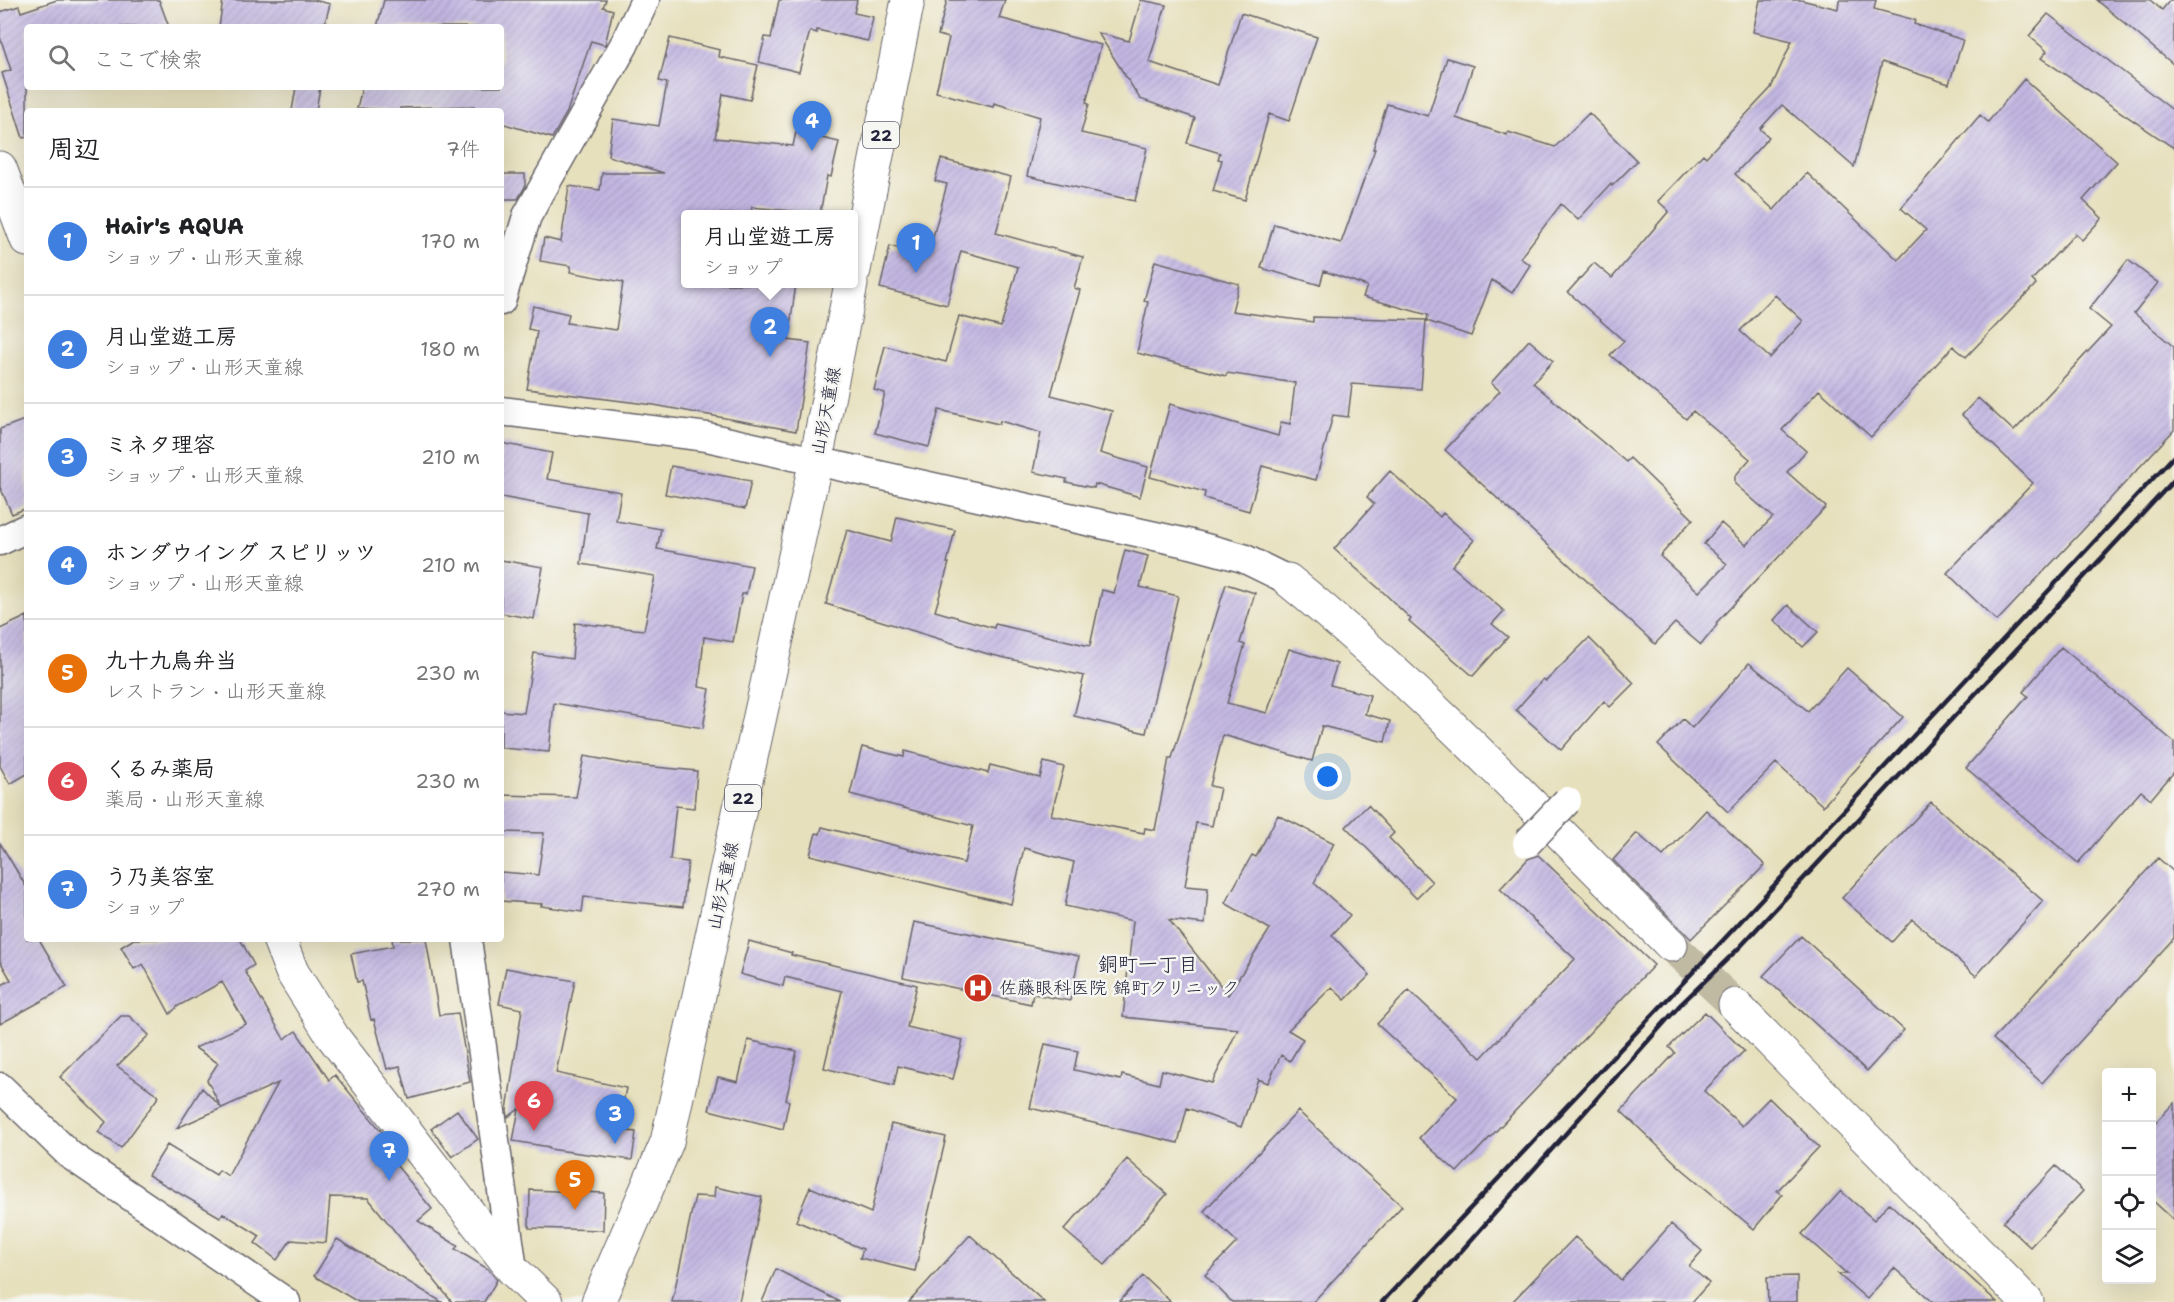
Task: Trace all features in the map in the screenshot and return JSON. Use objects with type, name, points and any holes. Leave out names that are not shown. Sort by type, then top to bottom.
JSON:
[{"type":"street","points":[[504,291],[527,216],[624,45],[645,0]]},
{"type":"street","name":"22","points":[[858,250],[908,0]]},
{"type":"street","points":[[0,168],[24,232]]},
{"type":"street","name":"山形天童線","points":[[598,1302],[667,1142],[816,460],[850,288]]},
{"type":"street","points":[[504,411],[707,437],[1191,544],[1243,558],[1288,580],[1350,630],[1431,706],[1671,945]]},
{"type":"street","points":[[0,541],[24,529]]},
{"type":"street","points":[[1527,843],[1567,801]]},
{"type":"street","points":[[280,942],[292,972],[333,1037],[513,1270],[546,1302]]},
{"type":"street","points":[[467,942],[513,1270]]},
{"type":"street","points":[[1735,1005],[2026,1302]]},
{"type":"street","points":[[0,1087],[70,1155],[286,1302]]},
{"type":"building","points":[[57,0],[159,0],[168,24],[24,24],[24,90],[27,90],[27,108],[24,108],[23,138],[2,73],[11,70],[0,37],[0,12],[19,6],[21,12]]},
{"type":"building","points":[[223,0],[314,0],[330,4],[325,24],[219,24]]},
{"type":"building","points":[[384,0],[606,0],[603,7],[613,10],[605,45],[591,41],[567,112],[552,138],[504,124],[504,108],[473,108],[474,106],[357,108],[361,90],[504,90],[504,24],[378,24]]},
{"type":"building","points":[[779,0],[857,0],[854,13],[873,17],[868,41],[817,30],[817,33],[810,31],[799,72],[759,62],[765,37],[771,38]]},
{"type":"building","points":[[947,0],[1005,0],[999,18],[1101,45],[1081,133],[1147,148],[1135,201],[1027,176],[1040,117],[994,103],[993,107],[936,92],[949,38],[938,35]]},
{"type":"building","points":[[1141,0],[1166,5],[1149,62],[1218,85],[1241,13],[1317,37],[1289,121],[1269,114],[1245,200],[1213,191],[1222,160],[1218,159],[1220,153],[1187,143],[1195,118],[1140,99],[1098,33],[1129,41]]},
{"type":"building","points":[[1760,0],[1801,0],[1838,9],[1839,0],[1876,0],[1874,9],[1915,20],[1914,24],[1963,40],[1949,84],[1882,62],[1854,167],[1782,105],[1760,129],[1769,137],[1735,174],[1774,210],[1807,173],[1898,260],[1926,230],[1901,208],[1980,115],[1988,122],[2024,79],[2117,162],[2083,200],[2102,218],[2082,240],[2075,234],[2032,280],[2036,284],[1966,357],[1953,346],[1871,437],[1819,390],[1782,430],[1806,451],[1787,472],[1826,507],[1716,623],[1717,625],[1701,645],[1675,623],[1655,644],[1445,450],[1500,391],[1491,383],[1529,340],[1553,361],[1533,383],[1626,462],[1630,458],[1693,519],[1660,556],[1699,592],[1727,564],[1704,544],[1721,523],[1746,545],[1773,517],[1735,484],[1735,476],[1750,459],[1693,411],[1686,419],[1610,355],[1624,341],[1568,292],[1594,263],[1612,278],[1669,211],[1658,201],[1703,154],[1706,157],[1771,88],[1792,41],[1753,32]],"holes":[[[1775,295],[1803,321],[1770,358],[1740,331]]]},
{"type":"building","points":[[2097,0],[2150,0],[2162,10],[2170,0],[2174,0],[2174,65]]},
{"type":"building","points":[[2048,14],[2174,111],[2174,148],[2041,58],[2047,51],[2029,36]]},
{"type":"building","points":[[670,38],[720,50],[719,57],[758,65],[750,100],[723,94],[715,138],[793,146],[796,132],[839,142],[831,177],[827,176],[821,210],[752,207],[752,210],[681,210],[681,288],[795,288],[788,340],[810,343],[796,431],[654,405],[527,389],[537,331],[528,329],[533,306],[569,314],[567,323],[616,330],[623,282],[570,272],[571,266],[540,261],[544,238],[561,242],[569,186],[600,190],[602,173],[664,173],[608,156],[613,119],[659,126],[667,83],[659,81]]},
{"type":"building","points":[[1447,58],[1473,66],[1456,118],[1507,135],[1508,132],[1555,147],[1589,113],[1637,161],[1612,186],[1611,184],[1578,220],[1561,204],[1520,258],[1530,265],[1512,293],[1492,280],[1471,336],[1427,321],[1428,315],[1363,297],[1367,286],[1324,271],[1320,285],[1261,268],[1274,224],[1341,243],[1375,149],[1373,149],[1387,104],[1428,116]]},
{"type":"building","points":[[296,90],[320,90],[316,108],[292,108]]},
{"type":"building","points":[[941,159],[1011,177],[996,233],[1083,257],[1074,288],[1080,290],[1051,395],[1112,411],[1100,453],[1148,467],[1140,497],[1095,484],[1094,488],[1066,482],[1067,479],[1033,472],[1041,433],[1000,421],[999,424],[939,410],[929,447],[875,433],[885,393],[874,390],[885,346],[946,362],[959,316],[1001,327],[1018,267],[961,251],[947,305],[880,288],[890,246],[928,256],[947,184],[935,181]]},
{"type":"building","points":[[504,174],[525,174],[525,187],[518,199],[504,199]]},
{"type":"building","points":[[2128,260],[2158,283],[2134,313],[2174,347],[2174,430],[1997,621],[1947,573],[2033,483],[1962,415],[1978,398],[2014,431],[2111,327],[2089,309]]},
{"type":"building","points":[[1155,261],[1239,284],[1232,311],[1313,322],[1313,317],[1426,320],[1421,389],[1352,384],[1348,417],[1333,415],[1316,480],[1262,466],[1249,511],[1204,498],[1205,492],[1150,477],[1170,404],[1278,436],[1281,422],[1290,424],[1295,383],[1227,373],[1226,376],[1137,353],[1148,302],[1144,301]]},
{"type":"building","points":[[24,420],[24,509],[12,514],[0,487],[0,429]]},
{"type":"building","points":[[504,444],[552,453],[547,479],[621,492],[616,521],[661,529],[657,549],[752,566],[746,594],[742,594],[733,642],[704,637],[699,687],[710,689],[703,728],[554,703],[549,752],[504,748],[504,711],[524,713],[534,653],[572,659],[575,623],[644,630],[655,576],[581,564],[588,513],[504,498]]},
{"type":"building","points":[[671,466],[751,481],[745,509],[665,494]]},
{"type":"building","points":[[1390,471],[1440,517],[1443,513],[1474,540],[1452,566],[1504,611],[1492,624],[1508,637],[1473,676],[1409,621],[1411,619],[1383,592],[1334,549],[1374,504],[1367,497]]},
{"type":"building","points":[[897,517],[955,530],[947,563],[949,563],[935,611],[994,628],[995,624],[1090,646],[1102,590],[1114,593],[1125,550],[1148,556],[1140,587],[1178,596],[1146,733],[1074,716],[1084,676],[988,654],[826,604],[847,530],[891,542]]},
{"type":"building","points":[[504,560],[543,567],[534,619],[504,614]]},
{"type":"building","points":[[1226,584],[1255,593],[1240,643],[1245,645],[1227,703],[1267,713],[1289,649],[1337,664],[1330,685],[1370,695],[1365,714],[1390,721],[1385,742],[1322,726],[1312,761],[1223,735],[1210,786],[1220,788],[1212,826],[1196,823],[1185,886],[1208,888],[1205,924],[1169,920],[1228,995],[1270,929],[1225,903],[1252,855],[1256,857],[1278,815],[1334,843],[1314,883],[1350,915],[1332,935],[1370,975],[1345,1000],[1332,987],[1288,1030],[1303,1039],[1290,1061],[1281,1055],[1268,1083],[1258,1079],[1241,1127],[1187,1108],[1178,1143],[1030,1108],[1045,1044],[1078,1051],[1074,1070],[1121,1080],[1122,1075],[1159,1084],[1162,1070],[1212,1083],[1238,1029],[1123,1017],[1133,921],[1065,906],[1074,862],[1024,848],[1011,904],[810,855],[816,833],[820,834],[822,827],[964,863],[973,826],[850,794],[862,747],[904,757],[905,751],[988,773],[990,765],[1040,778],[1044,762],[1064,767],[1051,815],[1144,833],[1145,828],[1155,830],[1169,758],[1172,758]]},
{"type":"building","points":[[1788,605],[1818,632],[1803,647],[1774,620]]},
{"type":"building","points":[[24,617],[24,776],[10,784],[0,766],[0,629]]},
{"type":"building","points":[[1589,638],[1634,683],[1610,707],[1604,701],[1561,750],[1516,710],[1543,679],[1546,681]]},
{"type":"building","points":[[2061,647],[2174,742],[2174,772],[2151,799],[2141,791],[2078,863],[1966,768],[2028,696],[2023,692]]},
{"type":"building","points":[[1749,663],[1808,711],[1847,668],[1903,717],[1823,806],[1776,763],[1728,812],[1658,745],[1683,719],[1692,728]]},
{"type":"building","points":[[584,756],[634,765],[697,771],[694,808],[676,806],[670,860],[688,862],[683,907],[584,897],[582,912],[541,906],[542,904],[504,901],[504,872],[538,875],[544,833],[504,832],[504,795],[576,797]]},
{"type":"building","points":[[1931,802],[2043,901],[1976,976],[1912,919],[1892,942],[1842,898]]},
{"type":"building","points":[[1368,805],[1394,833],[1389,838],[1432,882],[1416,898],[1346,827]]},
{"type":"building","points":[[1706,810],[1765,865],[1691,939],[1613,860],[1637,833],[1663,856]]},
{"type":"building","points":[[0,843],[24,883],[24,942],[41,942],[67,987],[0,1024],[0,986],[11,980],[0,961]]},
{"type":"building","points":[[1538,855],[1654,965],[1457,1172],[1419,1138],[1457,1098],[1377,1024],[1409,990],[1481,1058],[1575,959],[1500,889],[1528,859]]},
{"type":"building","points":[[2158,858],[2174,872],[2174,938],[2042,1083],[1993,1039]]},
{"type":"building","points":[[914,922],[1079,956],[1070,1001],[1033,994],[1031,1004],[903,977]]},
{"type":"building","points":[[1801,936],[1904,1030],[1867,1071],[1763,976]]},
{"type":"building","points":[[749,941],[792,953],[791,955],[917,985],[907,1027],[963,1040],[953,1079],[898,1066],[894,1085],[824,1068],[842,991],[785,977],[783,986],[740,974]]},
{"type":"building","points":[[129,942],[242,942],[254,965],[245,971],[284,1039],[296,1031],[329,1080],[335,1075],[383,1133],[375,1139],[432,1209],[418,1221],[458,1246],[455,1249],[488,1269],[497,1280],[484,1302],[452,1302],[368,1198],[330,1197],[326,1243],[291,1240],[277,1260],[255,1243],[260,1236],[223,1213],[220,1217],[148,1175],[167,1145],[216,1175],[219,1170],[228,1176],[278,1083],[177,1128],[202,1088],[221,1107],[207,1080],[218,1063],[195,1048],[246,1024],[222,982],[178,1006],[170,1014],[143,964],[134,969],[121,947]]},
{"type":"building","points":[[392,942],[427,942],[439,1015],[458,1013],[470,1082],[409,1099],[400,1066],[387,1069],[374,1019],[371,1020],[362,981],[357,982],[351,954],[393,946]]},
{"type":"building","points":[[506,968],[575,981],[556,1073],[626,1088],[618,1130],[636,1132],[632,1160],[549,1149],[549,1147],[513,1141],[519,1109],[508,1117],[507,1110],[522,1009],[499,1004]]},
{"type":"building","points":[[1705,1012],[1744,1051],[1704,1091],[1742,1126],[1769,1098],[1819,1147],[1777,1191],[1782,1195],[1754,1229],[1682,1169],[1621,1111],[1675,1053],[1669,1047]]},
{"type":"building","points":[[121,1016],[129,1016],[149,1035],[117,1066],[159,1096],[121,1148],[98,1132],[106,1122],[60,1077]]},
{"type":"building","points":[[748,1040],[797,1051],[786,1100],[789,1101],[783,1129],[709,1110],[718,1077],[738,1082]]},
{"type":"building","points":[[2174,1103],[2174,1220],[2156,1204],[2156,1122]]},
{"type":"building","points":[[457,1110],[478,1139],[452,1157],[431,1129]]},
{"type":"building","points":[[1298,1111],[1402,1206],[1313,1302],[1232,1302],[1205,1275],[1237,1242],[1204,1211]]},
{"type":"building","points":[[891,1124],[946,1137],[915,1271],[860,1258],[863,1249],[796,1221],[810,1187],[871,1213]]},
{"type":"building","points":[[1127,1159],[1167,1194],[1105,1265],[1064,1230]]},
{"type":"building","points":[[2056,1166],[2083,1191],[2030,1247],[2003,1222]]},
{"type":"building","points":[[715,1187],[762,1197],[739,1302],[672,1302],[695,1196],[714,1197]]},
{"type":"building","points":[[530,1190],[604,1193],[603,1230],[529,1228]]},
{"type":"building","points":[[1841,1191],[1874,1220],[1889,1203],[1997,1302],[1933,1302],[1894,1268],[1867,1299],[1838,1274],[1847,1274],[1802,1234]]},
{"type":"building","points":[[1671,1224],[1702,1251],[1689,1266],[1709,1283],[1692,1302],[1512,1302],[1575,1237],[1621,1280]]},
{"type":"building","points":[[970,1235],[1044,1302],[909,1302]]},
{"type":"building","points":[[337,1239],[442,1302],[358,1302],[314,1276]]},
{"type":"building","points":[[776,1269],[840,1302],[762,1302]]},
{"type":"building","points":[[1143,1276],[1171,1302],[1119,1302]]},
{"type":"building","points":[[1797,1276],[1797,1302],[1768,1302],[1767,1277]]},
{"type":"tunnel","points":[[1671,945],[1735,1005]]},
{"type":"railway","points":[[1382,1302],[2174,456]]},
{"type":"railway","points":[[1416,1302],[1680,1005],[1740,947],[2174,480]]},
{"type":"place","name":"ホンダウイング スピリッツ","points":[[812,151]]},
{"type":"place","name":"Hair's AQUA","points":[[916,273]]},
{"type":"place","name":"月山堂遊工房","points":[[770,357]]},
{"type":"place","name":"佐藤眼科医院 錦町クリニック","points":[[978,988]]},
{"type":"place","name":"くるみ薬局","points":[[534,1131]]},
{"type":"place","name":"ミネタ理容","points":[[615,1144]]},
{"type":"place","name":"う乃美容室","points":[[389,1181]]},
{"type":"place","name":"九十九鳥弁当","points":[[575,1210]]},
{"type":"district","name":"銅町一丁目","points":[[1148,964]]}]
